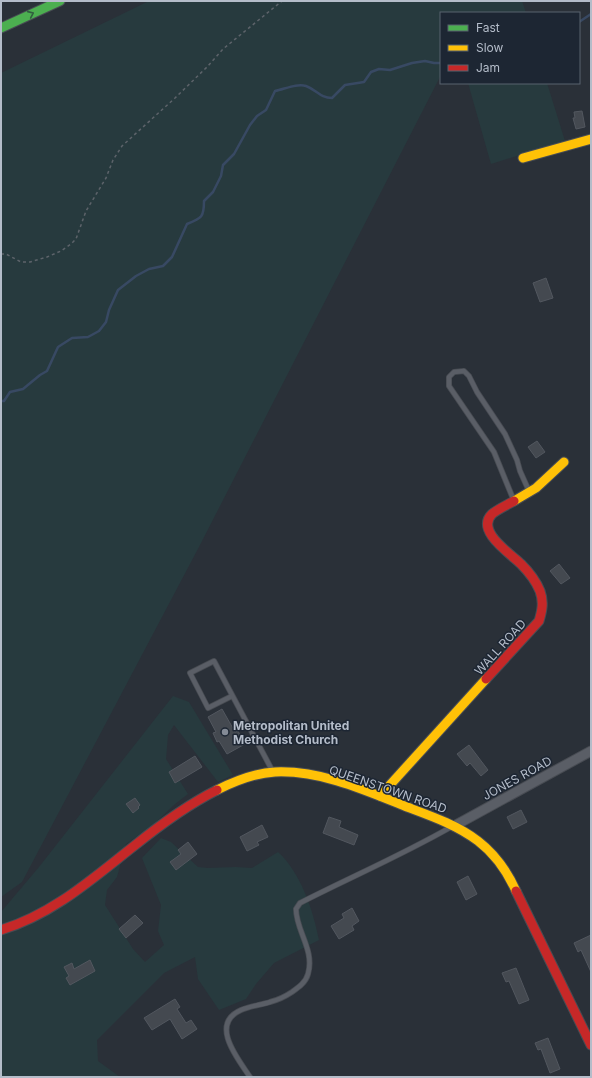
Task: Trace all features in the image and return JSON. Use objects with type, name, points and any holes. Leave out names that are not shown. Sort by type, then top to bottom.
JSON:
[{"type":"main road","points":[[1,28],[60,1]]},
{"type":"main road","points":[[523,158],[591,139]]},
{"type":"main road","name":"WALL ROAD","points":[[380,796],[539,621],[543,604],[536,583],[518,560],[493,538],[488,525],[488,519],[492,514],[536,488],[564,462]]},
{"type":"main road","name":"QUEENSTOWN ROAD","points":[[1,930],[17,926],[43,914],[84,885],[151,832],[201,799],[235,781],[259,774],[273,772],[285,772],[316,777],[380,796],[454,826],[481,842],[507,872],[530,916],[591,1045]]},
{"type":"street","name":"JONES ROAD","points":[[454,826],[591,751]]},
{"type":"lane","points":[[514,501],[494,452],[449,386],[449,377],[454,372],[464,371],[469,376],[477,392],[505,434],[530,492]]},
{"type":"lane","points":[[232,696],[208,708],[190,673],[214,661],[273,772]]},
{"type":"lane","points":[[250,1077],[227,1040],[226,1029],[229,1019],[235,1013],[280,998],[299,987],[306,980],[309,973],[309,959],[305,939],[296,917],[296,909],[300,903],[400,855],[454,826]]},
{"type":"path","points":[[1,254],[6,254],[21,262],[30,262],[61,251],[71,244],[76,239],[86,211],[122,146],[176,98],[207,67],[222,48],[282,1]]},
{"type":"green space","points":[[149,1],[522,1],[526,12],[440,12],[440,77],[200,545],[22,882],[1,897],[1,73]]},
{"type":"green space","points":[[468,84],[547,84],[565,141],[491,164]]},
{"type":"green space","points":[[173,696],[189,702],[233,775],[218,782],[174,725],[168,735],[166,759],[188,794],[153,825],[126,844],[117,877],[107,890],[105,905],[133,949],[145,962],[164,945],[158,931],[161,905],[142,858],[161,838],[171,842],[198,867],[252,868],[278,852],[293,870],[305,893],[319,940],[274,963],[256,984],[246,999],[219,1010],[198,979],[195,957],[164,973],[97,1040],[98,1061],[120,1077],[1,1077],[1,912],[39,867]]},
{"type":"building","points":[[582,111],[585,127],[576,129],[573,118],[575,118],[574,112]]},
{"type":"building","points":[[546,278],[553,298],[540,302],[533,283]]},
{"type":"building","points":[[537,441],[545,452],[536,458],[528,447]]},
{"type":"building","points":[[559,564],[570,578],[561,584],[550,571]]},
{"type":"building","name":"Metropolitan United Methodist Church","points":[[222,709],[235,732],[238,731],[245,744],[227,754],[219,741],[217,742],[213,733],[216,732],[208,717]]},
{"type":"building","points":[[469,745],[488,770],[481,776],[470,763],[467,766],[457,754]]},
{"type":"building","points":[[195,756],[202,767],[175,783],[169,772]]},
{"type":"building","points":[[135,798],[140,805],[138,807],[139,808],[133,813],[126,804]]},
{"type":"building","points":[[521,810],[527,822],[513,829],[507,817]]},
{"type":"building","points":[[329,817],[341,821],[339,827],[358,835],[354,845],[323,833]]},
{"type":"building","points":[[262,825],[268,837],[257,842],[259,845],[247,851],[240,837]]},
{"type":"building","points":[[188,842],[197,854],[176,870],[170,862],[181,854],[178,850]]},
{"type":"building","points":[[468,876],[477,894],[466,900],[457,882]]},
{"type":"building","points":[[352,908],[359,921],[352,926],[354,930],[339,939],[331,926],[344,918],[342,914]]},
{"type":"building","points":[[135,915],[143,923],[126,938],[119,929]]},
{"type":"building","points":[[591,935],[591,972],[581,950],[578,952],[574,943]]},
{"type":"building","points":[[90,960],[95,971],[70,985],[66,978],[69,976],[64,967],[72,963],[74,969]]},
{"type":"building","points":[[516,968],[529,1000],[519,1004],[509,981],[506,982],[502,973]]},
{"type":"building","points":[[175,999],[180,1007],[177,1009],[186,1023],[191,1020],[197,1029],[182,1039],[170,1019],[152,1030],[144,1018]]},
{"type":"building","points":[[548,1038],[560,1069],[550,1073],[541,1049],[538,1050],[535,1043]]},
{"type":"waterway","points":[[580,21],[591,14]]},
{"type":"waterway","points":[[1,401],[4,401],[10,392],[23,389],[47,371],[58,347],[72,338],[88,337],[99,331],[106,322],[109,310],[118,290],[136,276],[149,269],[163,266],[172,257],[187,224],[196,220],[203,214],[204,201],[213,192],[221,176],[223,165],[234,154],[250,125],[257,116],[266,110],[275,91],[302,85],[324,97],[332,98],[345,85],[364,82],[371,72],[379,69],[390,70],[412,63],[425,61],[440,63]]},
{"type":"traffic: fast","points":[[1,28],[60,1]]},
{"type":"traffic: slow","points":[[523,158],[591,139]]},
{"type":"traffic: slow","points":[[514,501],[536,488],[564,462]]},
{"type":"traffic: slow","points":[[380,796],[486,679]]},
{"type":"traffic: slow","points":[[217,790],[245,778],[275,772],[309,774],[342,782],[444,821],[470,835],[495,857],[505,870],[516,891]]},
{"type":"traffic: jam","points":[[486,679],[539,621],[542,610],[541,595],[534,580],[521,564],[496,542],[488,528],[488,521],[492,514],[514,501]]},
{"type":"traffic: jam","points":[[1,930],[38,915],[55,905],[87,883],[154,830],[195,802],[217,790]]},
{"type":"traffic: jam","points":[[516,891],[591,1045]]},
{"type":"place","name":"Metropolitan United Methodist Church","points":[[225,732]]}]
